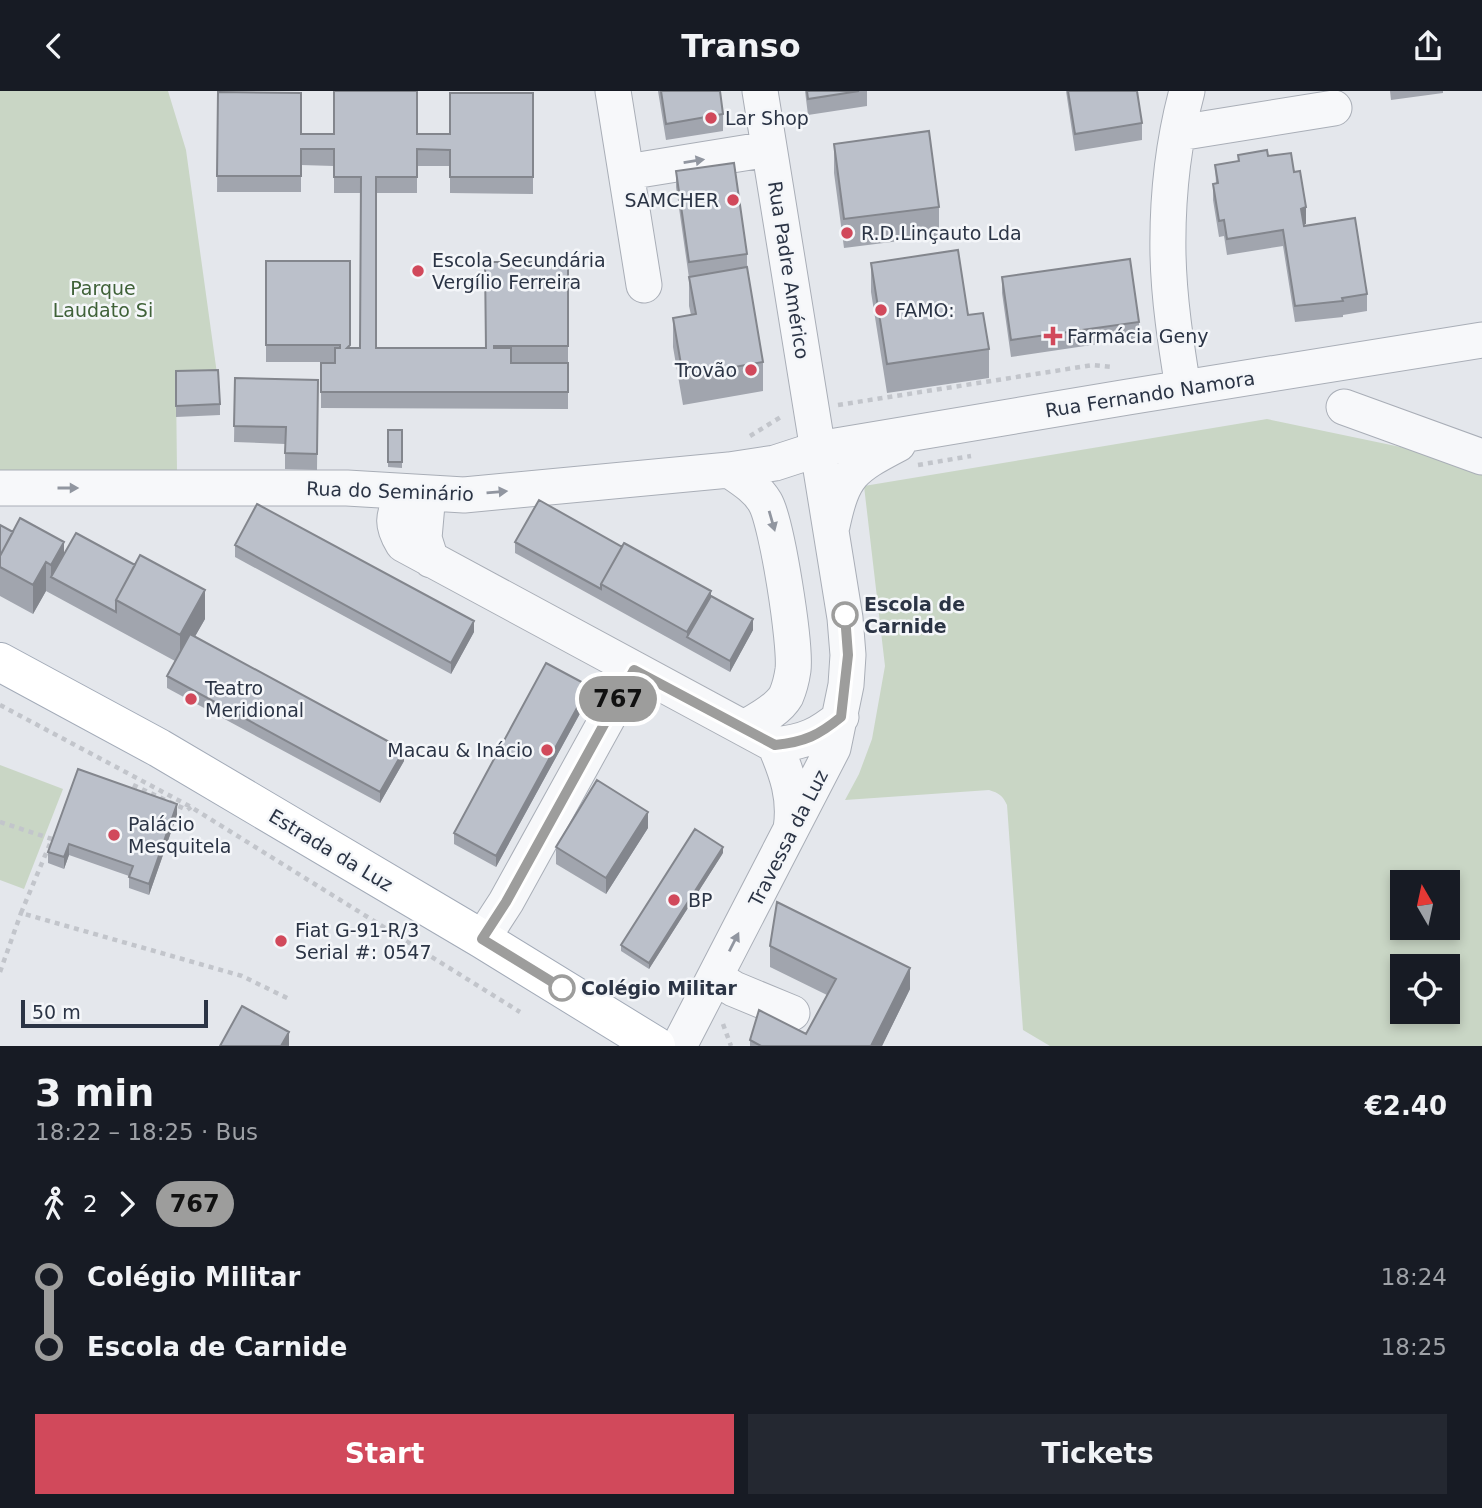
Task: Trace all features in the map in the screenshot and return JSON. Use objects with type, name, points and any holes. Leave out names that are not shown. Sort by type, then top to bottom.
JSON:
[{"type":"main road","name":"Estrada da Luz","points":[[0,662],[159,748],[482,939],[656,1046]]},
{"type":"street","points":[[613,91],[644,285]]},
{"type":"street","name":"Rua Padre Américo","points":[[760,91],[818,449]]},
{"type":"street","points":[[1182,388],[1168,255],[1171,179],[1187,91]]},
{"type":"street","points":[[1179,134],[1334,109]]},
{"type":"street","points":[[627,172],[769,149]]},
{"type":"street","name":"Rua Fernando Namora","points":[[818,449],[1482,341]]},
{"type":"street","points":[[1344,407],[1482,457]]},
{"type":"street","points":[[831,533],[837,500],[850,474],[870,459],[918,433]]},
{"type":"street","name":"Rua do Seminário","points":[[0,488],[347,488],[464,495],[733,455],[775,463],[818,449]]},
{"type":"street","name":"Travessa da Luz","points":[[679,1046],[725,983],[791,833],[833,748],[841,717],[848,655],[845,618],[818,449]]},
{"type":"street","points":[[733,455],[746,482],[765,501],[773,521],[793,643],[793,671],[786,697],[768,714],[744,728]]},
{"type":"street","points":[[416,492],[393,519],[394,530],[403,544],[775,745],[797,743],[821,734],[841,717]]},
{"type":"street","points":[[482,939],[506,902],[634,670]]},
{"type":"street","points":[[775,745],[789,777],[794,813],[791,833]]},
{"type":"street","points":[[725,983],[792,1013]]},
{"type":"path","points":[[733,455],[750,437],[780,416],[1093,365],[1107,368],[1119,366]]},
{"type":"path","points":[[906,467],[974,456]]},
{"type":"path","points":[[0,705],[191,807],[520,1012]]},
{"type":"path","points":[[133,785],[187,810],[191,807]]},
{"type":"path","points":[[0,822],[52,839],[0,972]]},
{"type":"path","points":[[21,913],[242,976],[289,999]]},
{"type":"path","points":[[725,983],[723,1023],[731,1046]]},
{"type":"green space","name":"Parque Laudato Si","points":[[0,91],[168,91],[186,150],[218,381],[176,383],[177,472],[0,471]]},
{"type":"green space","points":[[1267,419],[1439,455],[1482,472],[1482,1046],[1050,1046],[1023,1030],[1007,805],[1004,799],[989,790],[845,800],[859,774],[872,739],[885,666],[864,486]]},
{"type":"green space","points":[[0,765],[63,789],[24,889],[0,880]]},
{"type":"building","points":[[334,91],[417,91],[417,134],[450,134],[450,93],[533,93],[533,177],[450,177],[450,150],[417,149],[417,177],[376,177],[376,348],[486,348],[485,262],[568,262],[568,346],[494,348],[511,348],[511,363],[568,363],[568,392],[321,392],[321,363],[335,363],[335,348],[340,348],[340,345],[266,345],[266,261],[350,261],[350,345],[347,348],[360,348],[361,177],[334,177],[334,149],[301,149],[301,176],[217,176],[218,92],[301,93],[301,134],[334,134]]},
{"type":"building","points":[[661,91],[720,91],[723,114],[666,124]]},
{"type":"building","points":[[807,91],[859,91],[808,99]]},
{"type":"building","points":[[1068,91],[1137,91],[1142,123],[1075,134]]},
{"type":"building","points":[[929,131],[939,207],[844,219],[834,144]]},
{"type":"building","points":[[1267,150],[1268,156],[1291,153],[1294,172],[1300,171],[1306,207],[1301,209],[1304,226],[1355,218],[1367,294],[1342,298],[1343,301],[1295,306],[1283,230],[1227,239],[1224,220],[1219,221],[1213,184],[1218,183],[1215,165],[1239,161],[1238,155]]},
{"type":"building","points":[[734,163],[747,254],[689,262],[676,171]]},
{"type":"building","points":[[958,250],[968,315],[983,313],[989,349],[887,364],[871,263]]},
{"type":"building","points":[[1130,259],[1139,322],[1011,340],[1002,277]]},
{"type":"building","points":[[747,267],[763,362],[683,376],[673,318],[696,314],[689,277]]},
{"type":"building","points":[[218,370],[220,404],[176,406],[176,371]]},
{"type":"building","points":[[235,378],[318,380],[317,454],[285,453],[286,427],[234,426]]},
{"type":"building","points":[[388,430],[402,430],[402,462],[388,462]]},
{"type":"building","points":[[539,500],[622,547],[601,584],[601,589],[515,542]]},
{"type":"building","points":[[257,504],[474,621],[451,663],[235,545]]},
{"type":"building","points":[[20,518],[64,542],[51,565],[46,562],[33,585],[0,567],[0,556]]},
{"type":"building","points":[[0,525],[13,532],[0,556]]},
{"type":"building","points":[[76,533],[135,565],[116,600],[116,612],[51,577]]},
{"type":"building","points":[[624,543],[711,591],[687,632],[601,584]]},
{"type":"building","points":[[140,555],[205,590],[180,635],[116,600]]},
{"type":"building","points":[[711,596],[753,619],[730,661],[687,637]]},
{"type":"building","points":[[190,634],[404,750],[380,792],[167,676]]},
{"type":"building","points":[[546,663],[589,686],[496,856],[454,833]]},
{"type":"building","name":"Palácio Mesquitela","points":[[78,769],[177,804],[149,884],[129,877],[133,866],[69,844],[64,857],[48,852]]},
{"type":"building","points":[[597,780],[648,812],[606,878],[556,847]]},
{"type":"building","points":[[695,829],[723,847],[649,963],[621,945]]},
{"type":"building","points":[[777,902],[910,968],[871,1046],[761,1046],[750,1040],[759,1010],[806,1034],[836,979],[770,946]]},
{"type":"building","points":[[242,1006],[289,1032],[281,1046],[220,1046]]},
{"type":"bus line","name":"767","points":[[562,988],[482,939],[506,902],[634,670],[775,745],[797,743],[821,734],[841,717],[848,655],[845,615]]},
{"type":"place","name":"Lar Shop","points":[[711,118]]},
{"type":"place","name":"SAMCHER","points":[[733,200]]},
{"type":"place","name":"R.D.Linçauto Lda","points":[[847,233]]},
{"type":"place","name":"Escola Secundária Vergílio Ferreira","points":[[418,271]]},
{"type":"place","name":"FAMO:","points":[[881,310]]},
{"type":"place","name":"Farmácia Geny","points":[[1053,336]]},
{"type":"place","name":"Trovão","points":[[751,370]]},
{"type":"place","name":"Escola de Carnide","points":[[845,615]]},
{"type":"place","name":"Teatro Meridional","points":[[191,699]]},
{"type":"place","name":"Macau & Inácio","points":[[547,750]]},
{"type":"place","name":"Palácio Mesquitela","points":[[114,835]]},
{"type":"place","name":"BP","points":[[674,900]]},
{"type":"place","name":"Fiat G-91-R/3 Serial #: 0547","points":[[281,941]]},
{"type":"place","name":"Colégio Militar","points":[[562,988]]}]
